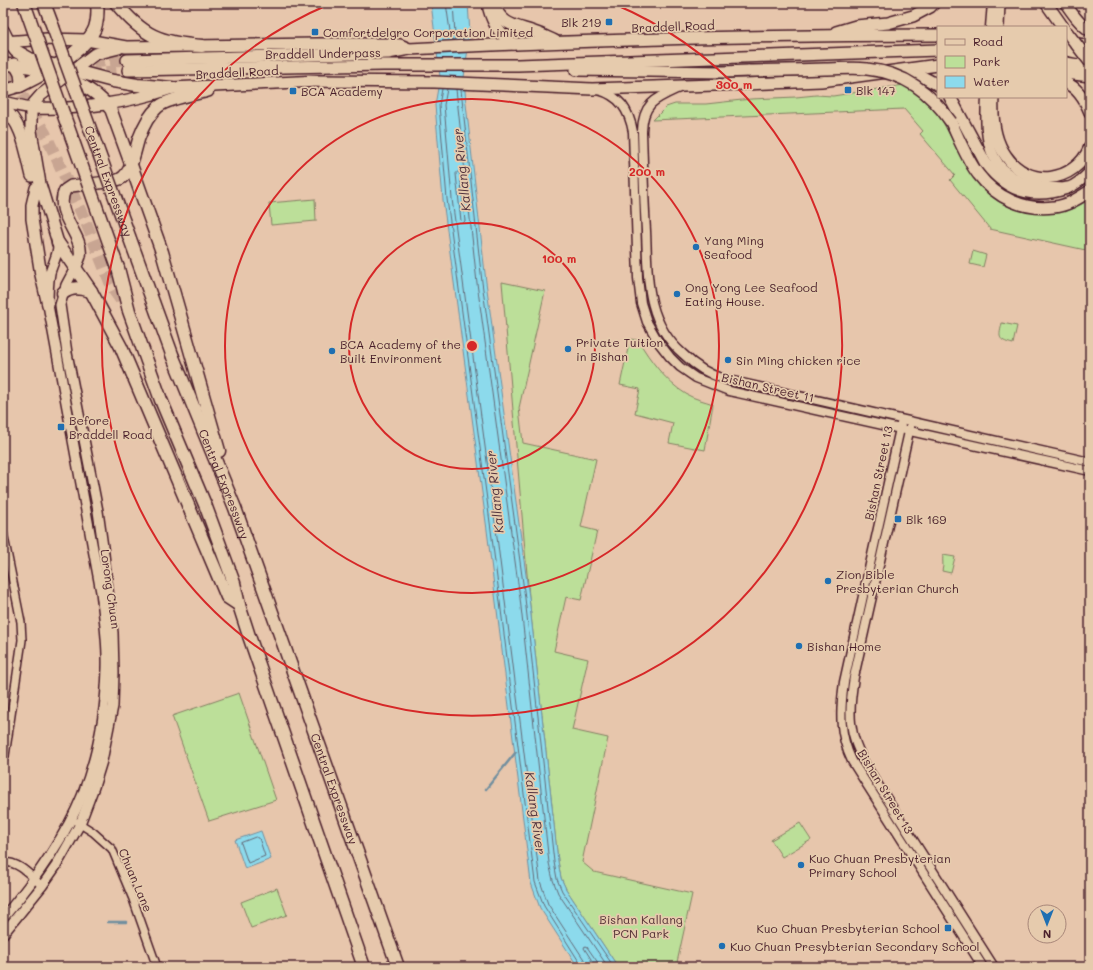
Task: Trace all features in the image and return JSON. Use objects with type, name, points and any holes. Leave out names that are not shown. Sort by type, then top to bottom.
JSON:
[{"type":"highway","name":"Central Expressway","points":[[24,3],[118,268],[128,311],[162,400],[206,507],[234,583],[239,605],[364,967]]},
{"type":"highway","name":"Central Expressway","points":[[44,3],[173,357],[235,508],[398,967]]},
{"type":"highway","points":[[3,91],[20,86],[78,50],[93,33],[98,20],[97,3]]},
{"type":"highway","points":[[116,3],[128,18],[150,34],[171,43],[202,46]]},
{"type":"highway","points":[[487,3],[490,14],[498,30],[514,44]]},
{"type":"highway","points":[[493,3],[496,11],[506,23],[534,32],[557,42]]},
{"type":"highway","points":[[823,35],[856,26],[888,24],[912,16],[930,7],[934,3]]},
{"type":"highway","points":[[998,26],[999,3]]},
{"type":"highway","points":[[1046,3],[1062,26]]},
{"type":"highway","points":[[1067,32],[1090,62]]},
{"type":"highway","name":"Braddell Road","points":[[409,49],[557,42],[823,35],[937,35]]},
{"type":"highway","points":[[5,38],[87,40],[126,47],[390,44],[400,45],[409,49]]},
{"type":"highway","points":[[5,38],[21,55],[51,68],[68,73],[137,85],[172,88]]},
{"type":"highway","points":[[1067,42],[1090,46]]},
{"type":"highway","points":[[126,47],[95,54],[38,97],[32,108],[30,120],[40,184],[58,243],[91,291],[121,347],[227,597],[239,605]]},
{"type":"highway","name":"Braddell Underpass","points":[[409,49],[388,53],[127,65],[518,65]]},
{"type":"highway","points":[[518,65],[937,50]]},
{"type":"highway","points":[[1067,50],[1090,55]]},
{"type":"highway","points":[[1067,63],[1090,67]]},
{"type":"highway","points":[[8,64],[51,68]]},
{"type":"highway","points":[[8,64],[20,73],[22,79],[20,86]]},
{"type":"highway","points":[[518,65],[574,70],[722,72],[866,69],[887,72],[906,80],[927,94],[940,107],[951,122],[978,175],[995,192],[1012,202],[1030,207],[1054,208],[1076,200],[1090,191]]},
{"type":"highway","points":[[890,70],[937,65]]},
{"type":"highway","points":[[890,70],[921,76],[937,84]]},
{"type":"highway","name":"Braddell Road","points":[[3,102],[32,108],[71,108],[153,95],[172,88],[308,81],[474,83],[592,89],[821,81],[851,78],[890,70]]},
{"type":"highway","points":[[68,73],[96,94],[111,110],[162,252],[235,508]]},
{"type":"highway","points":[[1067,73],[1090,76]]},
{"type":"highway","points":[[1067,83],[1074,86],[1090,112]]},
{"type":"highway","points":[[75,268],[80,257],[80,247],[64,211],[62,201],[65,190],[71,186],[120,180],[131,165],[139,137],[146,122],[159,107],[169,102],[227,86]]},
{"type":"highway","points":[[951,98],[986,164],[993,174],[1014,188],[1026,192],[1042,194],[1067,188]]},
{"type":"highway","points":[[990,98],[995,127],[1005,155],[1014,166],[1028,175],[1050,178],[1073,170],[1086,156],[1090,147]]},
{"type":"highway","points":[[3,108],[13,117],[19,127],[42,211],[54,241],[58,243]]},
{"type":"highway","points":[[36,188],[32,220],[41,275],[48,305]]},
{"type":"highway","points":[[63,293],[68,289],[75,287],[91,291]]},
{"type":"main road","points":[[991,26],[993,3]]},
{"type":"main road","points":[[1065,3],[1071,12],[1090,31]]},
{"type":"main road","points":[[990,98],[987,126],[994,158],[1016,180],[1026,184],[1050,189],[1067,188],[1090,172]]},
{"type":"main road","name":"Lorong Chuan","points":[[3,918],[34,879],[71,819],[82,795],[101,731],[107,667],[101,592],[48,305],[48,286],[53,263],[58,250],[58,243]]},
{"type":"main road","name":"Lorong Chuan","points":[[3,934],[42,886],[80,824],[102,761],[113,706],[113,633],[106,570],[98,511],[86,456],[60,305],[66,285],[75,268]]},
{"type":"street","name":"Bishan Street 11","points":[[681,86],[652,102],[645,112],[642,121],[649,290],[655,315],[665,335],[676,348],[698,368],[719,378],[1090,462]]},
{"type":"street","name":"Bishan Street 11","points":[[592,89],[601,91],[615,98],[626,109],[631,121],[633,132],[638,278],[641,303],[652,332],[670,358],[696,378],[729,392],[1090,471]]},
{"type":"street","name":"Bishan Street 13","points":[[902,420],[844,682],[840,710],[842,734],[852,761],[983,967]]},
{"type":"street","name":"Bishan Street 13","points":[[911,422],[854,678],[850,710],[852,733],[855,744],[866,766],[994,967]]},
{"type":"street","points":[[3,532],[21,622],[22,640],[5,756],[3,759]]},
{"type":"street","name":"Chuan Lane","points":[[71,819],[93,832],[112,849],[157,967]]},
{"type":"street","points":[[3,862],[18,865],[42,886]]},
{"type":"green space","points":[[904,85],[921,97],[936,112],[975,180],[984,190],[1005,205],[1019,210],[1035,213],[1050,213],[1071,209],[1090,199],[1090,251],[990,229],[950,180],[955,175],[920,134],[923,131],[904,109],[653,120],[666,107],[675,104],[706,104],[751,99],[816,95],[833,96]]},
{"type":"green space","points":[[315,199],[316,221],[271,225],[269,203]]},
{"type":"green space","points":[[973,251],[986,255],[983,267],[970,264]]},
{"type":"green space","name":"Bishan Kallang PCN Park","points":[[502,282],[545,291],[519,408],[523,443],[596,459],[581,527],[597,531],[581,600],[566,597],[554,651],[588,659],[572,730],[608,738],[582,862],[594,872],[692,894],[676,967],[618,967],[566,889],[561,878],[529,597]]},
{"type":"green space","points":[[1002,323],[1017,326],[1013,344],[1004,341],[1000,337]]},
{"type":"green space","points":[[630,339],[638,340],[659,370],[679,389],[692,397],[713,404],[705,450],[669,443],[673,423],[635,413],[640,389],[620,385]]},
{"type":"green space","points":[[943,555],[955,557],[951,573],[942,571]]},
{"type":"green space","points":[[239,693],[276,800],[209,821],[172,716]]},
{"type":"green space","points":[[800,823],[811,840],[782,857],[771,840]]},
{"type":"green space","points":[[277,888],[287,915],[251,928],[241,902]]},
{"type":"water","name":"Kallang River","points":[[431,3],[468,3],[470,34],[464,77],[466,104],[486,282],[529,597],[561,878],[566,889],[618,967],[578,967],[540,908],[531,883],[487,530],[443,200],[435,105],[440,77]]},
{"type":"water","points":[[261,831],[271,859],[245,869],[235,840]]},
{"type":"waterway","points":[[486,789],[516,752]]},
{"type":"waterway","points":[[108,922],[126,922]]},
{"type":"tunnel","points":[[77,64],[127,60]]},
{"type":"tunnel","points":[[3,64],[45,133],[87,225],[110,282],[115,292],[128,310]]},
{"type":"tunnel","points":[[3,71],[24,69]]},
{"type":"tunnel","points":[[89,73],[128,70]]},
{"type":"tunnel","points":[[3,80],[30,78]]},
{"type":"place","name":"Blk 219","points":[[609,22]]},
{"type":"place","name":"Comfortdelgro Corporation Limited","points":[[315,32]]},
{"type":"place","name":"Blk 147","points":[[848,90]]},
{"type":"place","name":"BCA Academy","points":[[293,91]]},
{"type":"place","name":"Yang Ming Seafood","points":[[696,247]]},
{"type":"place","name":"Ong Yong Lee Seafood Eating House.","points":[[677,294]]},
{"type":"place","name":"Private Tuition in Bishan","points":[[568,349]]},
{"type":"place","name":"BCA Academy of the Built Environment","points":[[332,351]]},
{"type":"place","name":"Sin Ming chicken rice","points":[[728,360]]},
{"type":"place","name":"Before Braddell Road","points":[[61,427]]},
{"type":"place","name":"Blk 169","points":[[898,519]]},
{"type":"place","name":"Zion Bible Presbyterian Church","points":[[828,581]]},
{"type":"place","name":"Bishan Home","points":[[799,646]]},
{"type":"place","name":"Kuo Chuan Presbyterian Primary School","points":[[801,865]]},
{"type":"place","name":"Kuo Chuan Presbyterian School","points":[[948,928]]},
{"type":"place","name":"Kuo Chuan Presybterian Secondary School","points":[[722,946]]}]
